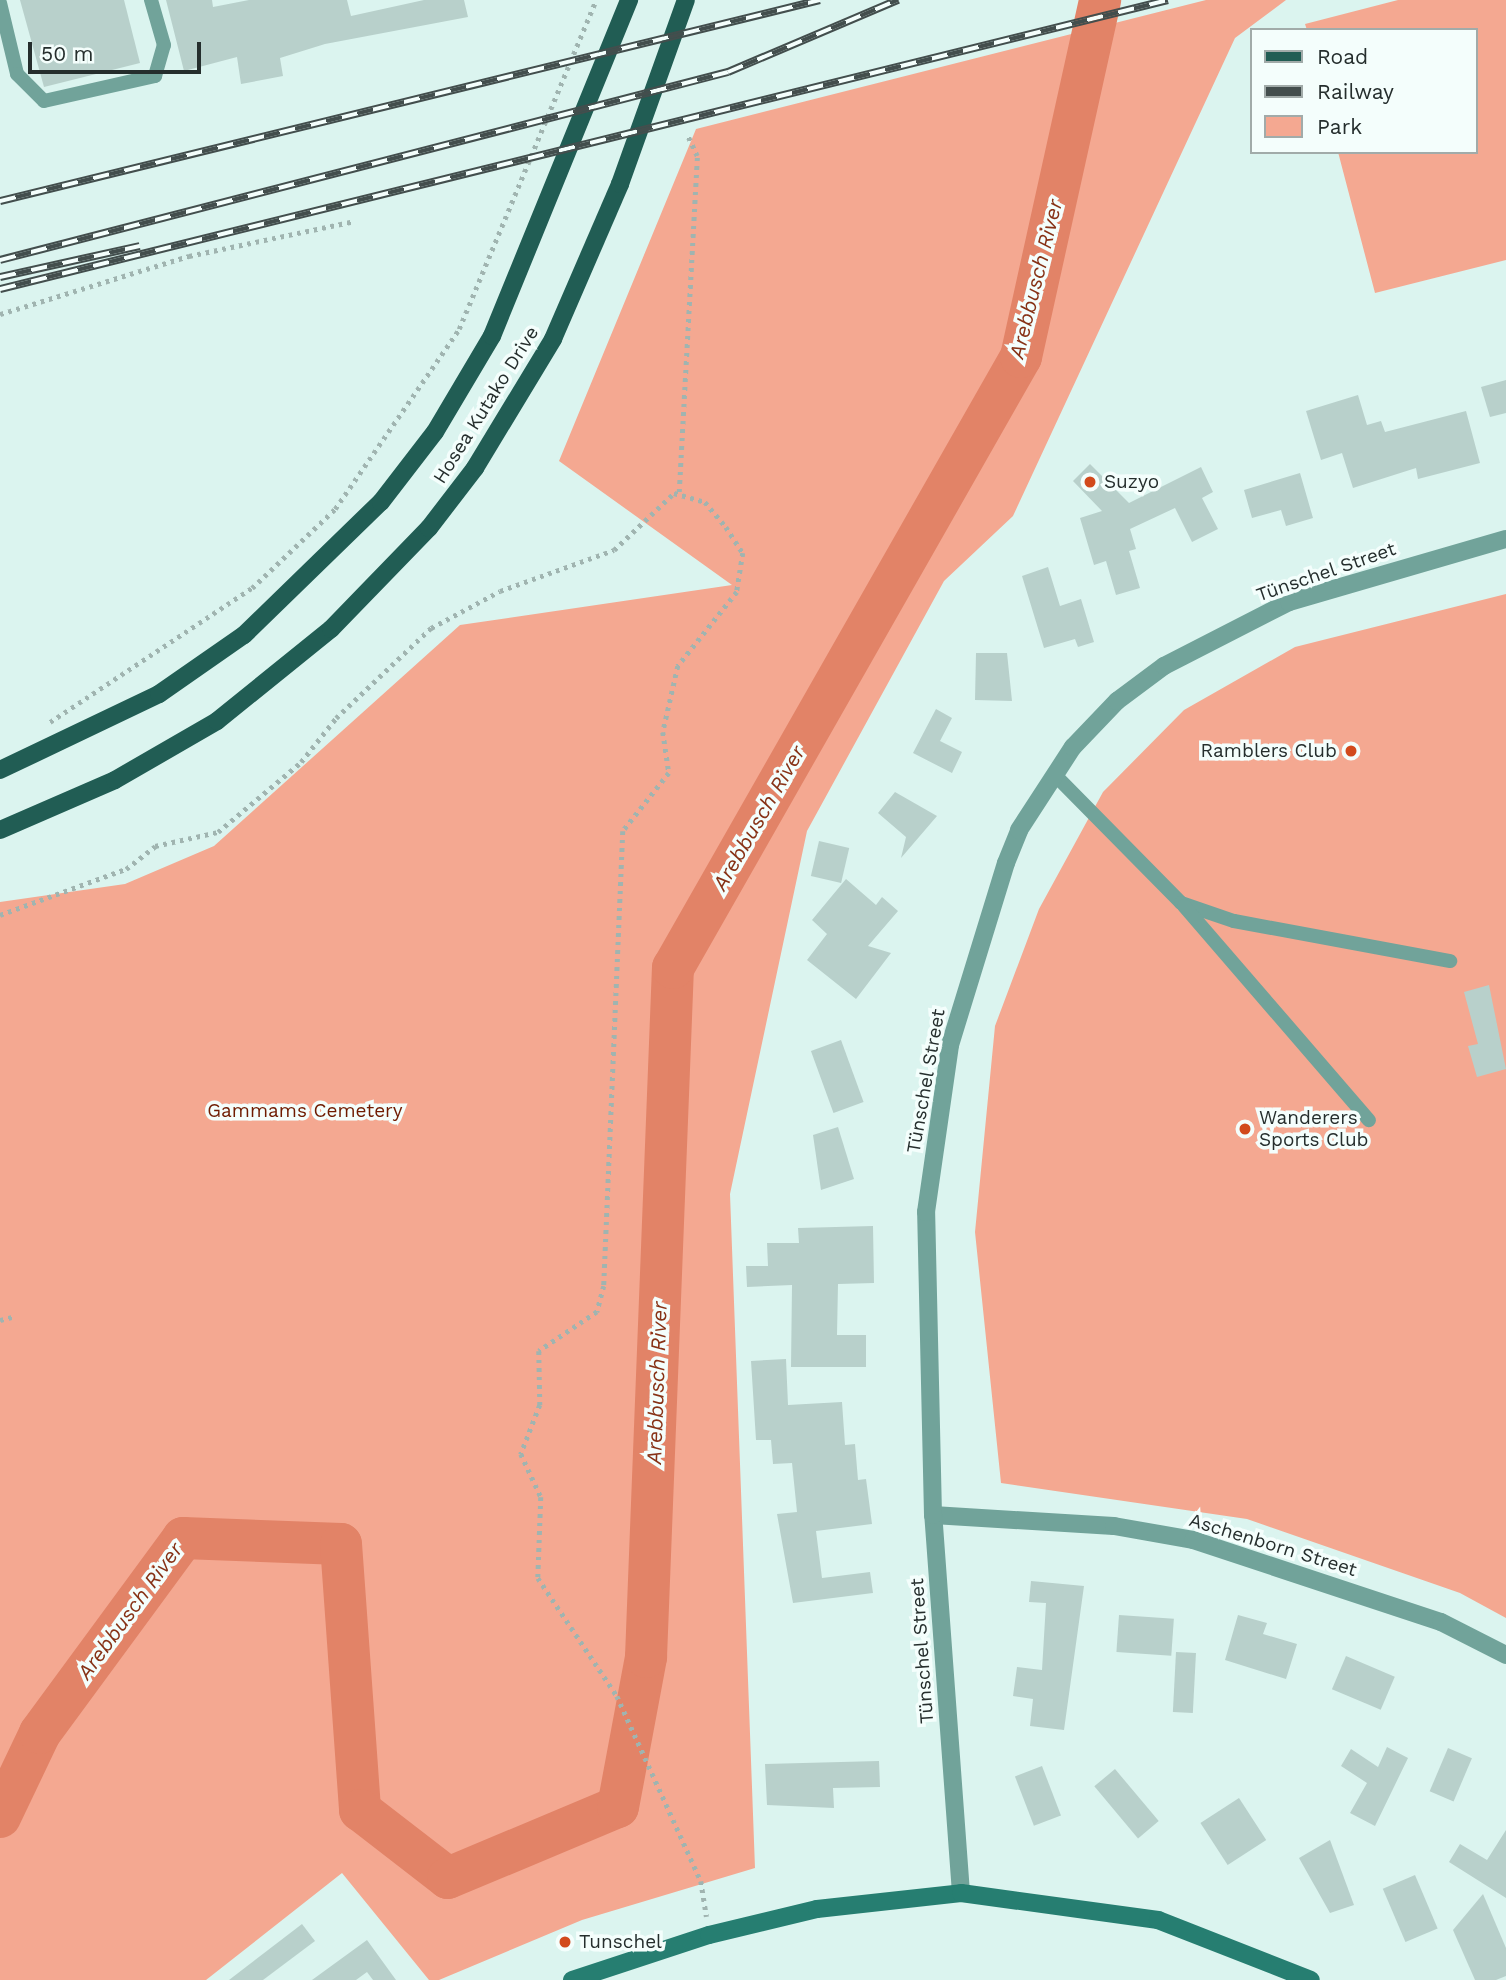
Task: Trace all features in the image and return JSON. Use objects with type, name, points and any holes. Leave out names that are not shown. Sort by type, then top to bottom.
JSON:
[{"type":"main road","name":"Hosea Kutako Drive","points":[[0,770],[159,694],[244,635],[352,535],[419,454],[485,348],[560,181],[629,0]]},
{"type":"main road","name":"Hosea Kutako Drive","points":[[0,830],[115,780],[217,721],[380,582],[455,496],[499,429],[552,339],[620,184],[686,0]]},
{"type":"street","name":"Tünschel Street","points":[[961,1893],[933,1515],[926,1212],[945,1074],[1006,863],[1054,774],[1117,701],[1234,627],[1289,602],[1506,539]]},
{"type":"street","name":"Aschenborn Street","points":[[933,1515],[1114,1526],[1193,1540],[1441,1622],[1506,1655]]},
{"type":"street","points":[[572,1980],[709,1935],[817,1909],[961,1893],[1158,1920],[1311,1980]]},
{"type":"lane","points":[[0,3],[18,74],[44,101],[155,76],[164,46],[151,0]]},
{"type":"lane","points":[[1054,774],[1181,903],[1369,1120]]},
{"type":"lane","points":[[1181,903],[1234,921],[1450,961]]},
{"type":"path","points":[[36,730],[252,588],[335,509],[459,329],[596,0]]},
{"type":"path","points":[[0,915],[126,869],[155,846],[218,832],[276,785],[431,628],[500,592],[614,550],[639,531],[657,504],[662,507],[679,492],[697,156],[688,137]]},
{"type":"path","points":[[0,314],[189,256],[351,222]]},
{"type":"path","points":[[679,492],[705,502],[743,553],[737,592],[678,666],[663,732],[668,772],[623,831],[604,1286],[597,1312],[539,1351],[540,1405],[521,1454],[541,1497],[538,1578],[617,1696],[656,1775],[701,1881],[709,1935]]},
{"type":"path","points":[[0,1320],[16,1316]]},
{"type":"green space","name":"Gammams Cemetery","points":[[1206,0],[1286,0],[1235,38],[1013,516],[944,581],[807,831],[730,1194],[755,1868],[582,1920],[439,1980],[429,1980],[342,1873],[206,1980],[0,1980],[0,902],[125,884],[214,846],[460,625],[732,585],[559,461],[696,129]]},
{"type":"green space","points":[[1398,0],[1506,0],[1506,260],[1375,293],[1339,154],[1478,154],[1478,28],[1306,28],[1305,24]]},
{"type":"green space","name":"Wanderers Sports Club","points":[[1506,594],[1506,1618],[1460,1593],[1247,1519],[1001,1483],[975,1232],[995,1026],[1039,909],[1103,792],[1184,710],[1295,647]]},
{"type":"building","points":[[20,0],[124,0],[140,63],[44,87]]},
{"type":"building","points":[[166,0],[212,0],[213,7],[249,0],[347,0],[351,16],[424,0],[464,0],[468,17],[325,44],[280,58],[283,76],[241,84],[237,57],[184,71]]},
{"type":"building","points":[[1506,380],[1506,413],[1490,417],[1481,387]]},
{"type":"building","points":[[1358,395],[1367,425],[1381,421],[1385,432],[1466,411],[1480,463],[1418,479],[1416,468],[1353,488],[1342,453],[1321,460],[1306,411]]},
{"type":"building","points":[[1090,464],[1129,503],[1201,467],[1213,492],[1202,498],[1218,529],[1192,542],[1175,508],[1130,529],[1136,549],[1129,551],[1140,588],[1116,595],[1106,561],[1094,565],[1080,518],[1102,511],[1073,481]]},
{"type":"building","points":[[1300,473],[1313,518],[1286,526],[1281,510],[1252,518],[1244,490]]},
{"type":"building","points":[[1048,567],[1060,606],[1081,599],[1094,642],[1078,647],[1075,639],[1044,648],[1022,576]]},
{"type":"building","points":[[976,653],[1007,653],[1012,701],[975,700]]},
{"type":"building","points":[[936,709],[952,718],[940,741],[962,752],[952,773],[913,753]]},
{"type":"building","points":[[895,792],[937,816],[901,858],[906,837],[878,813]]},
{"type":"building","points":[[819,841],[849,848],[841,883],[811,876]]},
{"type":"building","points":[[846,879],[876,905],[882,897],[898,911],[868,946],[891,953],[856,999],[807,960],[827,934],[812,920]]},
{"type":"building","points":[[1489,985],[1506,1069],[1477,1077],[1468,1046],[1478,1044],[1464,992]]},
{"type":"building","points":[[841,1040],[864,1102],[834,1113],[811,1051]]},
{"type":"building","points":[[838,1127],[854,1179],[821,1190],[813,1135]]},
{"type":"building","points":[[873,1226],[874,1283],[838,1284],[837,1335],[866,1335],[866,1367],[791,1367],[792,1285],[747,1287],[746,1266],[768,1266],[767,1243],[799,1243],[798,1228]]},
{"type":"building","points":[[786,1359],[788,1405],[842,1402],[845,1445],[855,1444],[858,1480],[866,1479],[872,1524],[816,1531],[822,1578],[870,1572],[873,1593],[793,1603],[777,1514],[797,1512],[792,1463],[773,1464],[771,1440],[756,1440],[751,1361]]},
{"type":"building","points":[[1031,1581],[1084,1586],[1064,1730],[1030,1726],[1033,1699],[1013,1696],[1017,1667],[1042,1670],[1046,1603],[1029,1602]]},
{"type":"building","points":[[1119,1615],[1174,1619],[1171,1656],[1116,1652]]},
{"type":"building","points":[[1238,1615],[1267,1623],[1263,1634],[1297,1644],[1286,1679],[1225,1660]]},
{"type":"building","points":[[1176,1652],[1196,1653],[1193,1713],[1173,1712]]},
{"type":"building","points":[[1346,1656],[1395,1677],[1381,1710],[1332,1689]]},
{"type":"building","points":[[1387,1747],[1408,1758],[1375,1826],[1350,1813],[1367,1783],[1341,1766],[1351,1749],[1378,1767]]},
{"type":"building","points":[[1448,1748],[1472,1758],[1454,1801],[1430,1791]]},
{"type":"building","points":[[879,1761],[880,1787],[833,1788],[834,1808],[767,1805],[765,1764]]},
{"type":"building","points":[[1042,1766],[1061,1815],[1034,1826],[1015,1776]]},
{"type":"building","points":[[1115,1769],[1159,1821],[1138,1838],[1094,1786]]},
{"type":"building","points":[[1239,1798],[1266,1840],[1228,1865],[1200,1823]]},
{"type":"building","points":[[1506,1830],[1506,1898],[1449,1862],[1460,1844],[1487,1860]]},
{"type":"building","points":[[1330,1840],[1354,1905],[1330,1913],[1299,1858]]},
{"type":"building","points":[[1415,1875],[1438,1928],[1405,1942],[1383,1889]]},
{"type":"building","points":[[1483,1894],[1506,1948],[1506,1976],[1496,1980],[1475,1980],[1453,1930]]},
{"type":"building","points":[[302,1924],[315,1941],[263,1980],[229,1980]]},
{"type":"building","points":[[367,1940],[396,1980],[373,1980],[367,1972],[356,1980],[312,1980]]},
{"type":"waterway","name":"Arebbusch River","points":[[0,1817],[40,1733],[183,1538],[341,1544],[360,1810],[448,1878],[618,1807],[646,1657],[673,968],[1021,357],[1100,0]]},
{"type":"railway","points":[[0,201],[820,0]]},
{"type":"railway","points":[[0,260],[728,72],[898,0]]},
{"type":"railway","points":[[0,289],[1168,0]]},
{"type":"railway","points":[[0,277],[140,246]]},
{"type":"place","name":"Suzyo","points":[[1090,482]]},
{"type":"place","name":"Ramblers Club","points":[[1351,751]]},
{"type":"place","name":"Wanderers Sports Club","points":[[1245,1129]]},
{"type":"place","name":"Tunschel","points":[[565,1942]]}]
